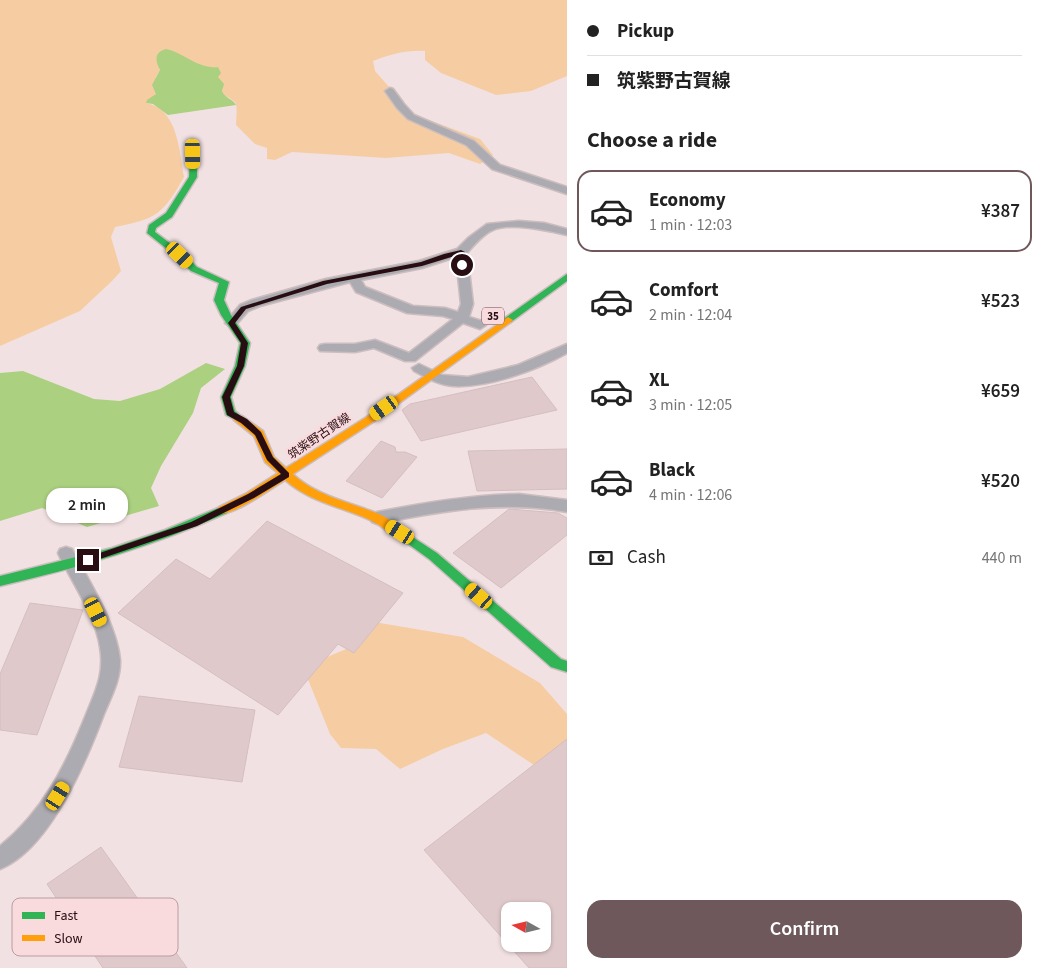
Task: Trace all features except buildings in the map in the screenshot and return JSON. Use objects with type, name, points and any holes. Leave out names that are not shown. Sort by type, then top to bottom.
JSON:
[{"type":"street","points":[[390,91],[400,106],[410,116],[450,132],[470,143],[496,168],[567,191]]},
{"type":"street","points":[[193,154],[193,176],[177,205],[169,215],[152,227],[150,233],[180,255],[194,269],[224,282],[219,300],[245,343],[240,366],[226,397],[230,413],[244,421],[258,434],[269,458],[296,483],[318,496],[377,518],[434,556],[556,663],[567,667]]},
{"type":"street","points":[[232,323],[244,308],[256,303],[326,282],[422,264],[446,255],[461,252],[472,240],[491,226],[519,224],[544,226],[567,232]]},
{"type":"street","points":[[325,348],[355,348],[375,344],[410,358],[462,318],[467,304],[461,252]]},
{"type":"street","name":"35","points":[[504,309],[567,265]]},
{"type":"street","name":"筑紫野古賀線","points":[[0,581],[67,556],[194,524],[251,496],[286,475],[422,370],[567,276]]},
{"type":"street","points":[[353,277],[360,289],[411,310],[445,312],[462,318],[484,322]]},
{"type":"street","name":"35","points":[[465,336],[484,322]]},
{"type":"street","points":[[422,370],[440,380],[450,382],[511,372],[567,348]]},
{"type":"street","points":[[377,518],[454,504],[501,498],[534,500],[567,506]]},
{"type":"street","points":[[0,858],[18,845],[50,810],[67,783],[110,677],[113,663],[111,647],[104,629],[67,556]]},
{"type":"shaded area","points":[[0,0],[567,0],[567,76],[531,91],[496,95],[441,73],[425,60],[425,51],[405,52],[386,56],[373,61],[375,71],[413,114],[480,139],[493,155],[480,164],[449,153],[386,158],[292,152],[275,160],[267,159],[267,148],[255,144],[236,125],[236,104],[222,91],[223,88],[218,77],[218,67],[200,65],[189,61],[173,51],[159,68],[160,70],[156,77],[156,94],[146,103],[157,107],[165,113],[175,132],[184,177],[177,189],[164,207],[157,213],[141,221],[115,227],[111,237],[121,271],[80,311],[0,346]]},
{"type":"shaded area","points":[[166,49],[204,66],[218,67],[221,73],[218,77],[224,84],[222,91],[236,105],[168,115],[153,104],[146,103],[147,100],[156,94],[152,85],[160,70],[157,57],[159,52]]},
{"type":"shaded area","points":[[206,363],[225,369],[201,388],[193,413],[161,466],[151,488],[159,506],[87,527],[42,508],[0,521],[0,373],[23,371],[94,399],[120,401],[160,389]]},
{"type":"shaded area","points":[[374,622],[463,637],[540,683],[567,714],[567,757],[534,765],[486,733],[443,749],[400,769],[376,749],[341,748],[330,734],[303,667],[351,647]]},
{"type":"traffic: fast","points":[[193,154],[193,177],[169,215],[152,227],[151,233],[180,255],[194,269],[224,282],[219,300],[226,315],[245,343],[240,366],[226,397],[230,413],[238,418]]},
{"type":"traffic: fast","points":[[508,320],[567,277]]},
{"type":"traffic: fast","points":[[0,581],[57,568],[113,552],[169,533],[223,510]]},
{"type":"traffic: fast","points":[[408,538],[433,556],[556,663],[567,667]]},
{"type":"traffic: slow","points":[[223,510],[251,496],[369,420],[508,320]]},
{"type":"traffic: slow","points":[[238,418],[259,434],[269,459],[295,483],[318,496],[377,518],[408,538]]},
{"type":"route","points":[[88,560],[194,524],[251,496],[286,475],[269,458],[258,434],[244,421],[230,413],[226,397],[240,366],[245,343],[232,323],[244,308],[326,282],[422,264],[446,255],[461,252],[464,260],[462,265]]}]
